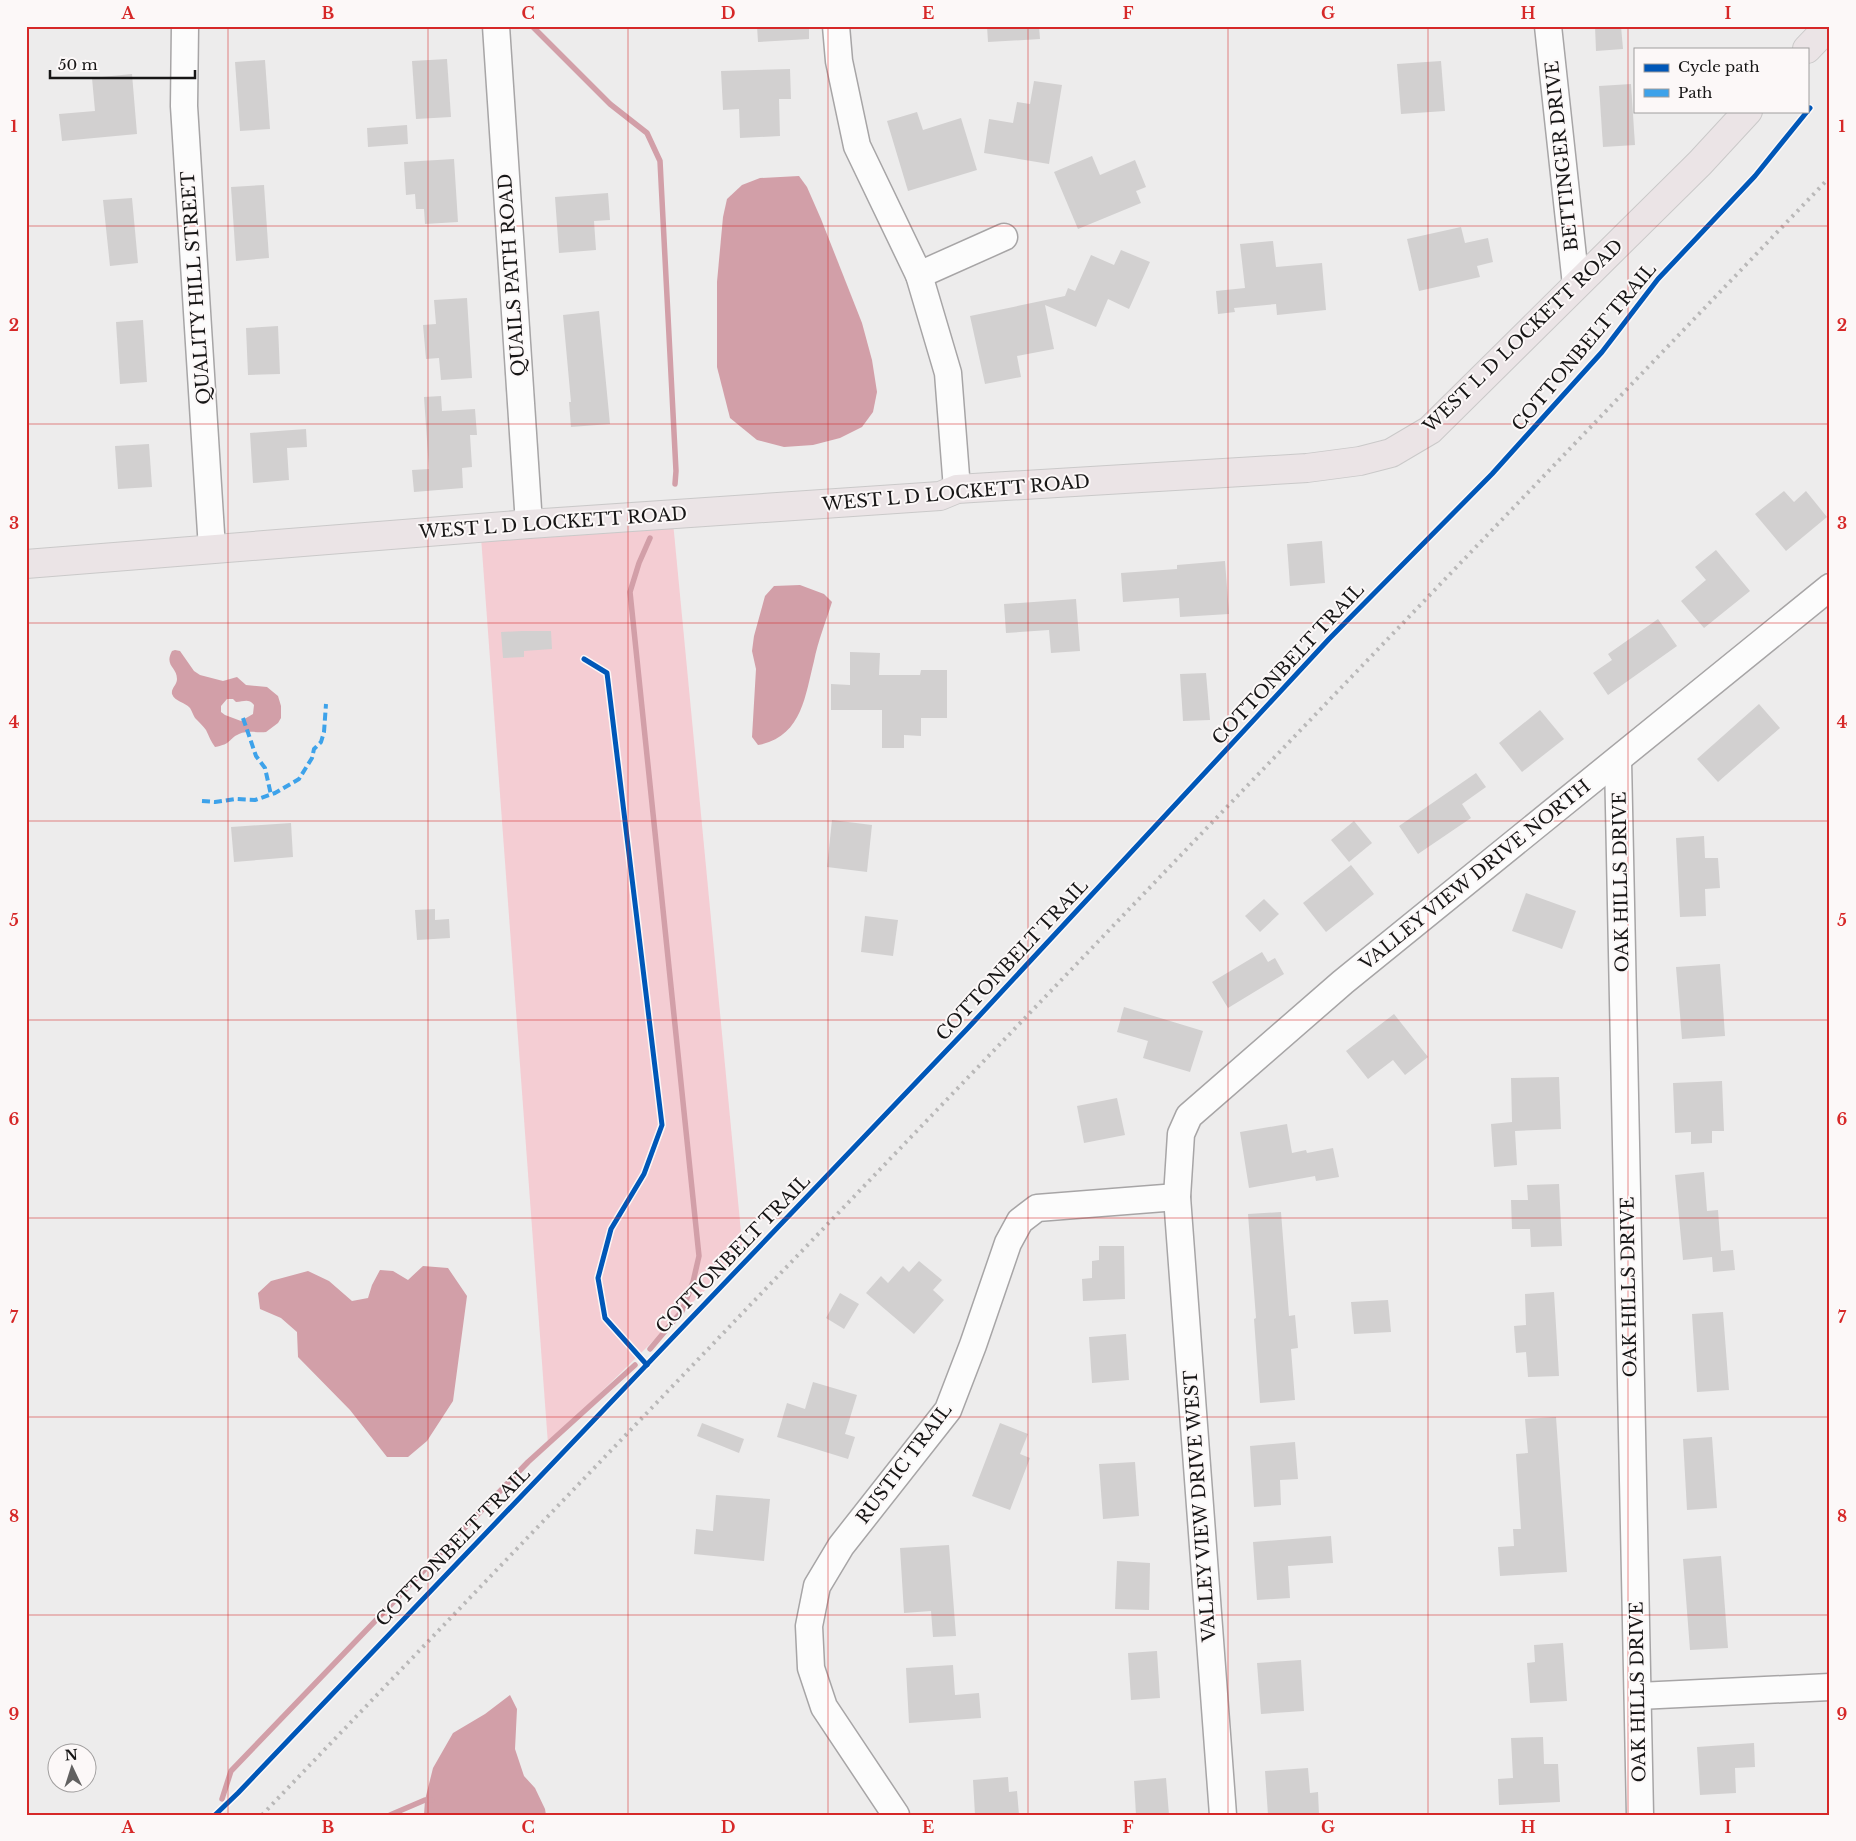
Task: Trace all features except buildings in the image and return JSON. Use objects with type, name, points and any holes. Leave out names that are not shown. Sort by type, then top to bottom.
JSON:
[{"type":"main road","points":[[1808,48],[1829,26]]},
{"type":"main road","name":"WEST L D LOCKETT ROAD","points":[[26,564],[529,524],[940,496],[957,489],[1307,468],[1360,462],[1391,453],[1430,430],[1700,163],[1747,112]]},
{"type":"street","name":"QUALITY HILL STREET","points":[[185,26],[184,106],[212,549]]},
{"type":"street","name":"QUAILS PATH ROAD","points":[[496,26],[529,524]]},
{"type":"street","points":[[836,26],[839,61],[857,146],[919,275],[948,373],[957,489]]},
{"type":"street","name":"BETTINGER DRIVE","points":[[1548,26],[1576,285]]},
{"type":"street","points":[[919,275],[1004,237]]},
{"type":"street","name":"VALLEY VIEW DRIVE NORTH","points":[[1177,1197],[1180,1134],[1189,1116],[1343,982],[1830,587]]},
{"type":"street","name":"OAK HILLS DRIVE","points":[[1618,760],[1640,1815]]},
{"type":"street","name":"RUSTIC TRAIL","points":[[896,1815],[824,1707],[811,1668],[809,1626],[817,1586],[841,1546],[948,1410],[1008,1244],[1020,1221],[1037,1208],[1177,1197]]},
{"type":"street","name":"VALLEY VIEW DRIVE WEST","points":[[1177,1197],[1223,1815]]},
{"type":"street","points":[[1638,1696],[1830,1687]]},
{"type":"shaded area","points":[[799,176],[807,187],[821,219],[862,323],[872,360],[877,392],[873,412],[862,427],[840,438],[813,445],[784,447],[757,440],[730,418],[717,367],[717,282],[723,217],[727,199],[742,185],[760,178]]},
{"type":"shaded area","points":[[673,522],[743,1253],[548,1444],[481,537]]},
{"type":"shaded area","points":[[800,585],[824,594],[832,602],[818,646],[808,688],[799,713],[793,724],[784,733],[773,741],[758,745],[752,737],[756,669],[752,651],[754,636],[765,596],[774,586]]},
{"type":"shaded area","points":[[172,651],[180,651],[194,671],[200,675],[223,681],[237,677],[246,685],[267,687],[278,696],[281,706],[281,718],[278,723],[266,732],[243,733],[227,743],[215,747],[206,730],[195,718],[190,708],[173,697],[172,690],[177,679],[169,660]],"holes":[[[227,699],[233,699],[236,702],[248,701],[252,703],[254,705],[253,714],[241,721],[221,712],[221,706]]]},
{"type":"shaded area","points":[[423,1266],[448,1268],[467,1296],[453,1401],[427,1441],[408,1457],[387,1457],[350,1410],[298,1357],[297,1332],[281,1318],[260,1309],[258,1293],[271,1281],[308,1271],[329,1281],[352,1301],[368,1298],[380,1270],[393,1271],[408,1280]]},
{"type":"shaded area","points":[[510,1695],[517,1709],[515,1749],[524,1776],[535,1788],[546,1815],[424,1815],[425,1800],[433,1768],[453,1733],[485,1714]]},
{"type":"waterway","points":[[532,26],[610,104],[647,133],[660,161],[676,471],[675,484]]},
{"type":"waterway","points":[[650,538],[639,563],[630,592],[699,1256],[693,1282],[682,1311],[650,1349]]},
{"type":"waterway","points":[[222,1799],[231,1771],[528,1462],[635,1365]]},
{"type":"waterway","points":[[390,1815],[425,1800],[432,1800]]},
{"type":"railway","points":[[262,1815],[1830,177]]},
{"type":"marked path","points":[[202,801],[255,800],[275,793],[299,779],[312,758],[314,749],[321,742],[324,732],[326,704]]},
{"type":"marked path","points":[[243,718],[256,756],[265,768],[271,795]]},
{"type":"cycle path","name":"COTTONBELT TRAIL","points":[[215,1815],[968,1028],[1329,639],[1492,474],[1602,352],[1658,279],[1755,176],[1807,112]]},
{"type":"cycle path","points":[[584,659],[607,673],[662,1125],[644,1174],[611,1229],[598,1278],[605,1318],[647,1365]]}]
